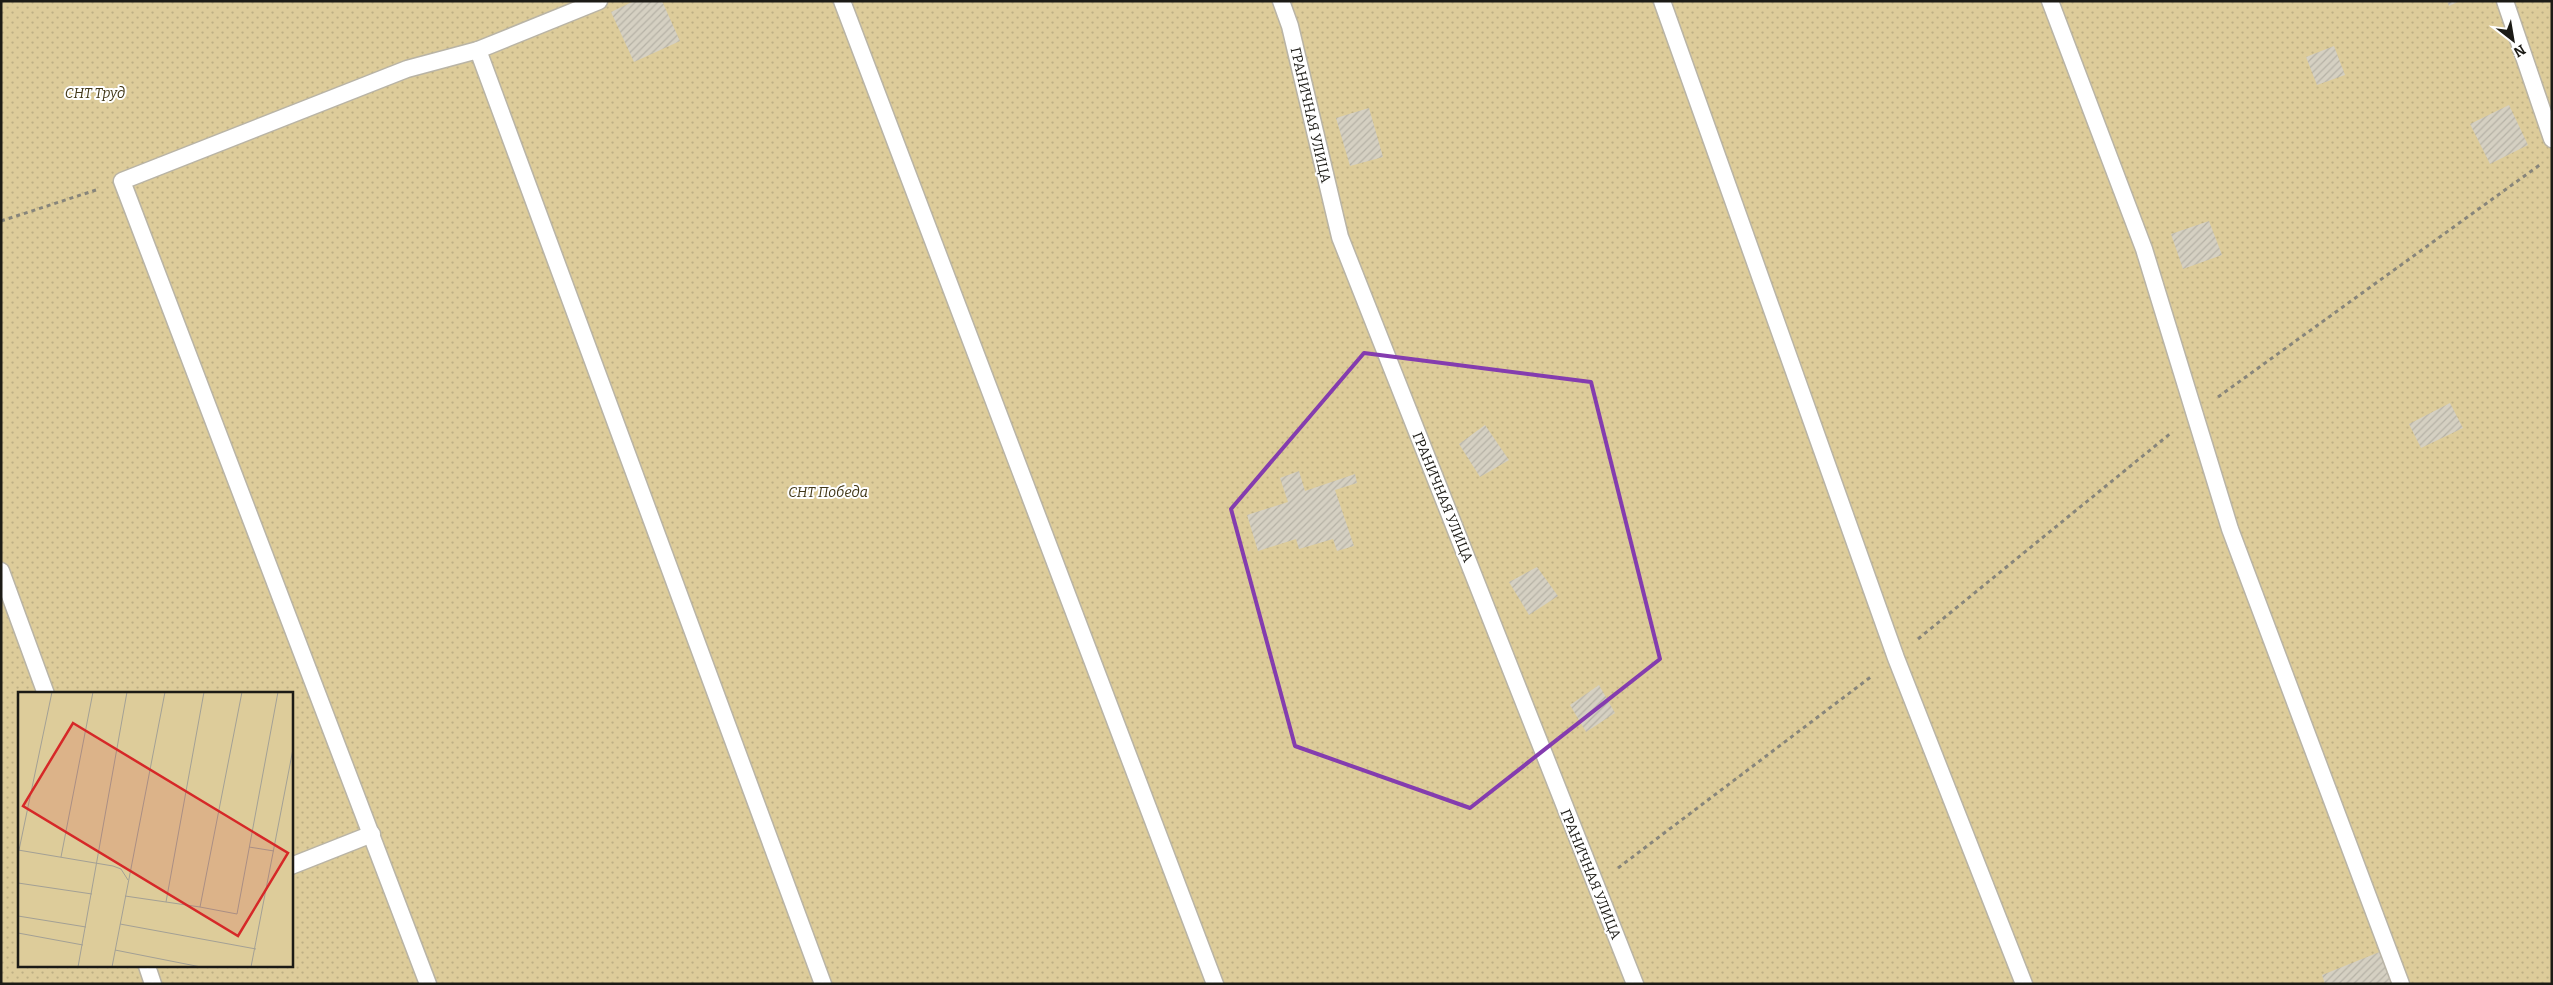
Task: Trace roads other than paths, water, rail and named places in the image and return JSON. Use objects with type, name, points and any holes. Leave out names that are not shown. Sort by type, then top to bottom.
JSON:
[{"type":"lane","points":[[428,984],[122,181],[407,69],[478,50],[599,1]]},
{"type":"lane","points":[[842,1],[1214,984]]},
{"type":"lane","name":"ГРАНИЧНАЯ УЛИЦА","points":[[1281,1],[1290,26],[1340,238],[1635,984]]},
{"type":"lane","points":[[1662,1],[1896,658],[2024,984]]},
{"type":"lane","points":[[2050,1],[2144,249],[2230,529],[2401,984]]},
{"type":"lane","points":[[2505,1],[2552,139]]},
{"type":"lane","points":[[478,50],[824,984]]},
{"type":"lane","points":[[1,571],[45,692]]},
{"type":"lane","points":[[292,866],[372,834]]},
{"type":"lane","points":[[148,968],[153,984]]},
{"type":"park label","name":"СНТ Труд","points":[[95,93]]},
{"type":"park label","name":"СНТ Победа","points":[[828,492]]}]
